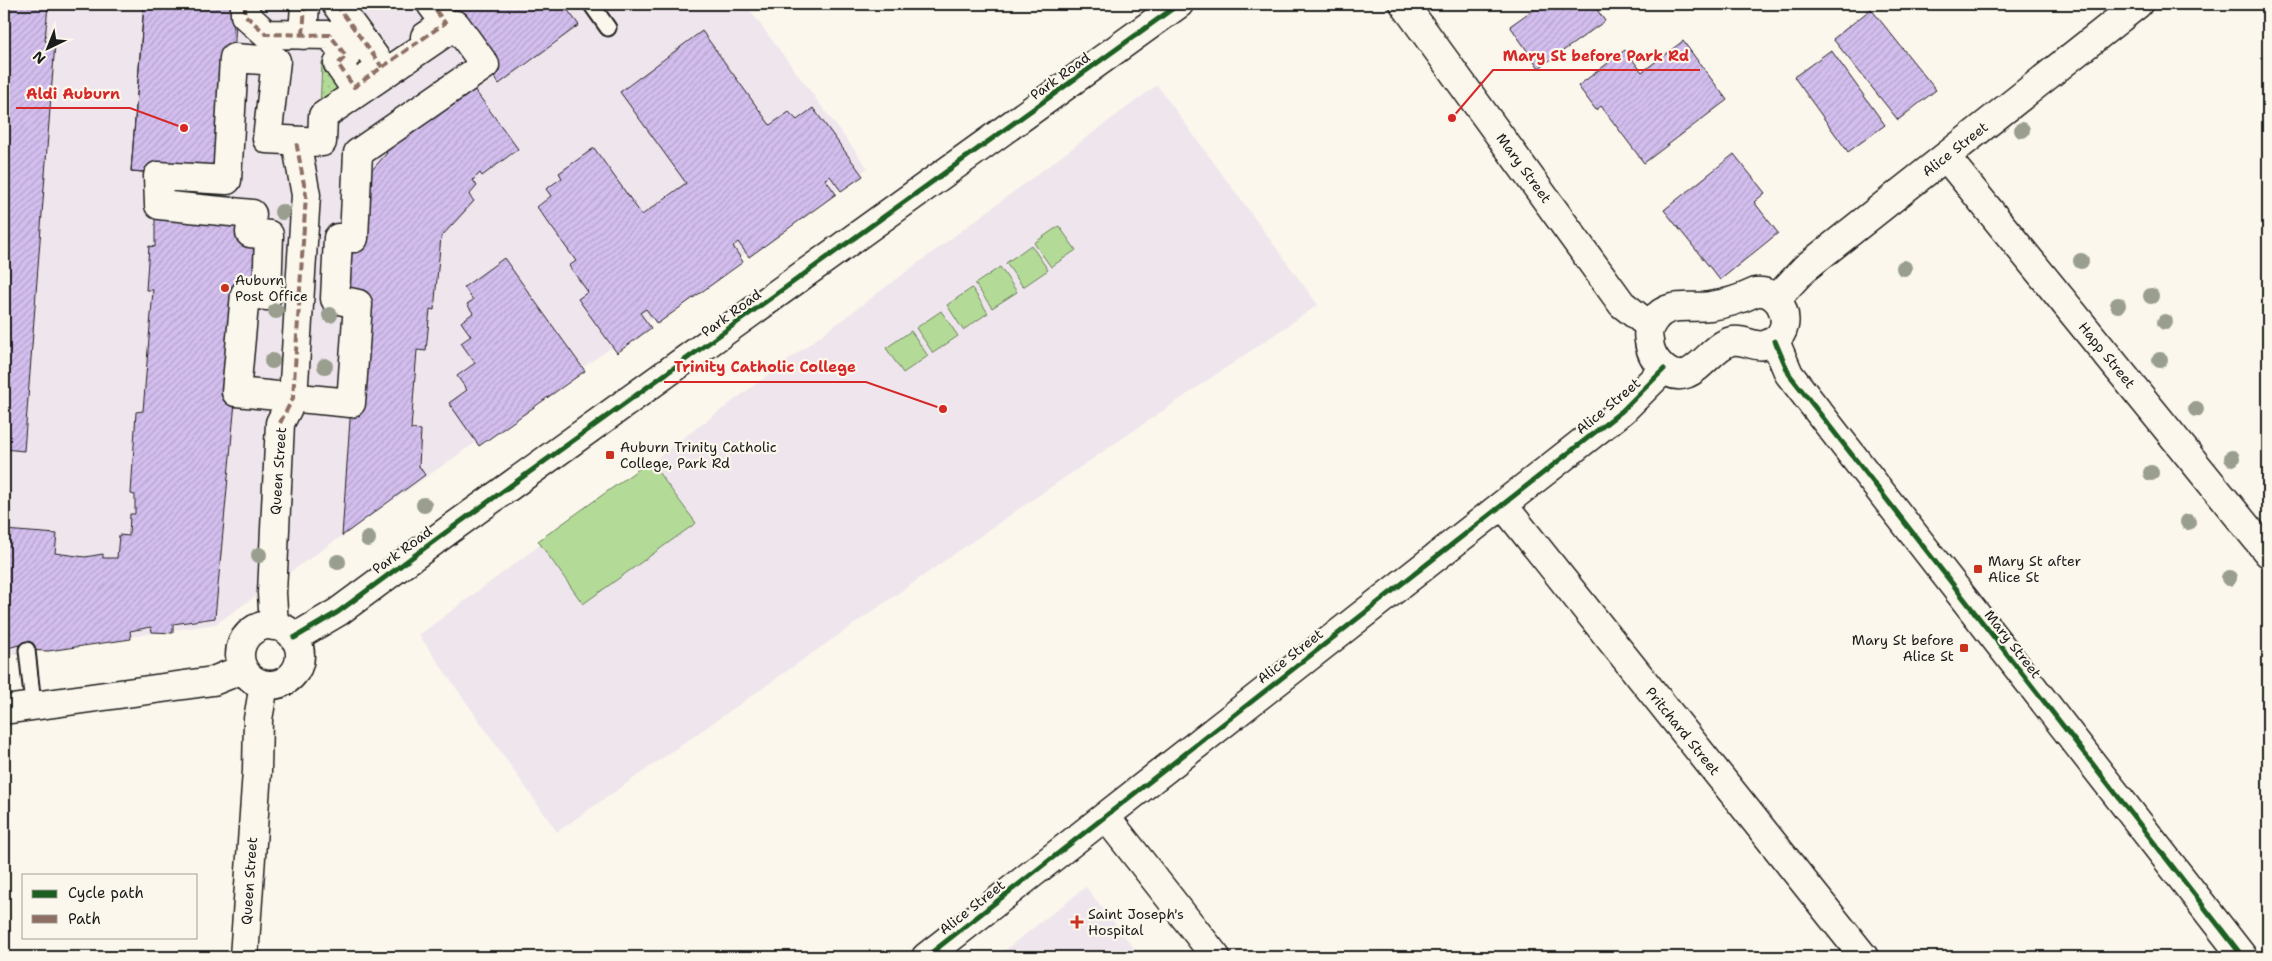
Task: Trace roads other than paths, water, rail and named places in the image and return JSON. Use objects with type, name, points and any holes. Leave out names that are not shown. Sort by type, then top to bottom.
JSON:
[{"type":"street","points":[[245,4],[245,15],[266,34],[330,35],[346,56],[338,64],[354,87],[445,23],[432,4]]},
{"type":"street","points":[[303,35],[305,4]]},
{"type":"street","points":[[336,4],[382,67]]},
{"type":"street","name":"Park Road","points":[[284,632],[338,612],[448,530],[1179,4]]},
{"type":"street","name":"Mary Street","points":[[1404,4],[1622,304],[1650,326]]},
{"type":"street","name":"Alice Street","points":[[1776,299],[1806,268],[2138,4]]},
{"type":"street","points":[[456,25],[485,65],[358,153],[354,238],[338,238],[335,299],[358,304],[351,403],[294,398],[236,392],[245,294],[266,296],[270,235],[250,233],[252,214],[159,205],[158,176],[227,180],[234,58],[276,61],[267,139],[322,142],[323,116],[456,25]]},
{"type":"street","name":"Queen Street","points":[[284,632],[272,593],[280,423],[294,398],[306,195],[296,141]]},
{"type":"street","name":"Happ Street","points":[[1946,157],[2268,553]]},
{"type":"street","points":[[1762,292],[1769,293],[1776,299],[1780,304],[1785,319],[1781,335],[1775,341],[1760,346],[1732,341],[1719,347],[1692,372],[1674,375],[1655,360],[1650,348],[1648,334],[1650,326],[1660,312],[1673,306],[1723,304],[1762,292]]},
{"type":"street","name":"Mary Street","points":[[1775,341],[1788,374],[2243,957]]},
{"type":"street","name":"Alice Street","points":[[926,957],[1622,411],[1664,369]]},
{"type":"street","name":"Pritchard Street","points":[[1503,505],[1864,957]]},
{"type":"street","points":[[4,710],[32,704],[253,677],[279,684],[292,676],[298,668],[300,658],[299,647],[284,632],[256,629],[244,642],[240,660],[253,677]]},
{"type":"street","name":"Queen Street","points":[[244,957],[257,771],[258,719],[253,677]]},
{"type":"street","points":[[1106,817],[1216,957]]},
{"type":"lane","points":[[592,4],[608,28]]},
{"type":"lane","points":[[27,650],[32,704]]},
{"type":"place","name":"Mary St before Park Rd","points":[[1452,118]]},
{"type":"place","name":"Aldi Auburn","points":[[184,128]]},
{"type":"place","name":"Auburn Post Office","points":[[225,288]]},
{"type":"place","name":"Trinity Catholic College","points":[[943,409]]},
{"type":"place","name":"Auburn Trinity Catholic College, Park Rd","points":[[610,455]]},
{"type":"place","name":"Mary St after Alice St","points":[[1978,569]]},
{"type":"place","name":"Mary St before Alice St","points":[[1964,648]]},
{"type":"place","name":"Saint Joseph's Hospital","points":[[1077,922]]}]
